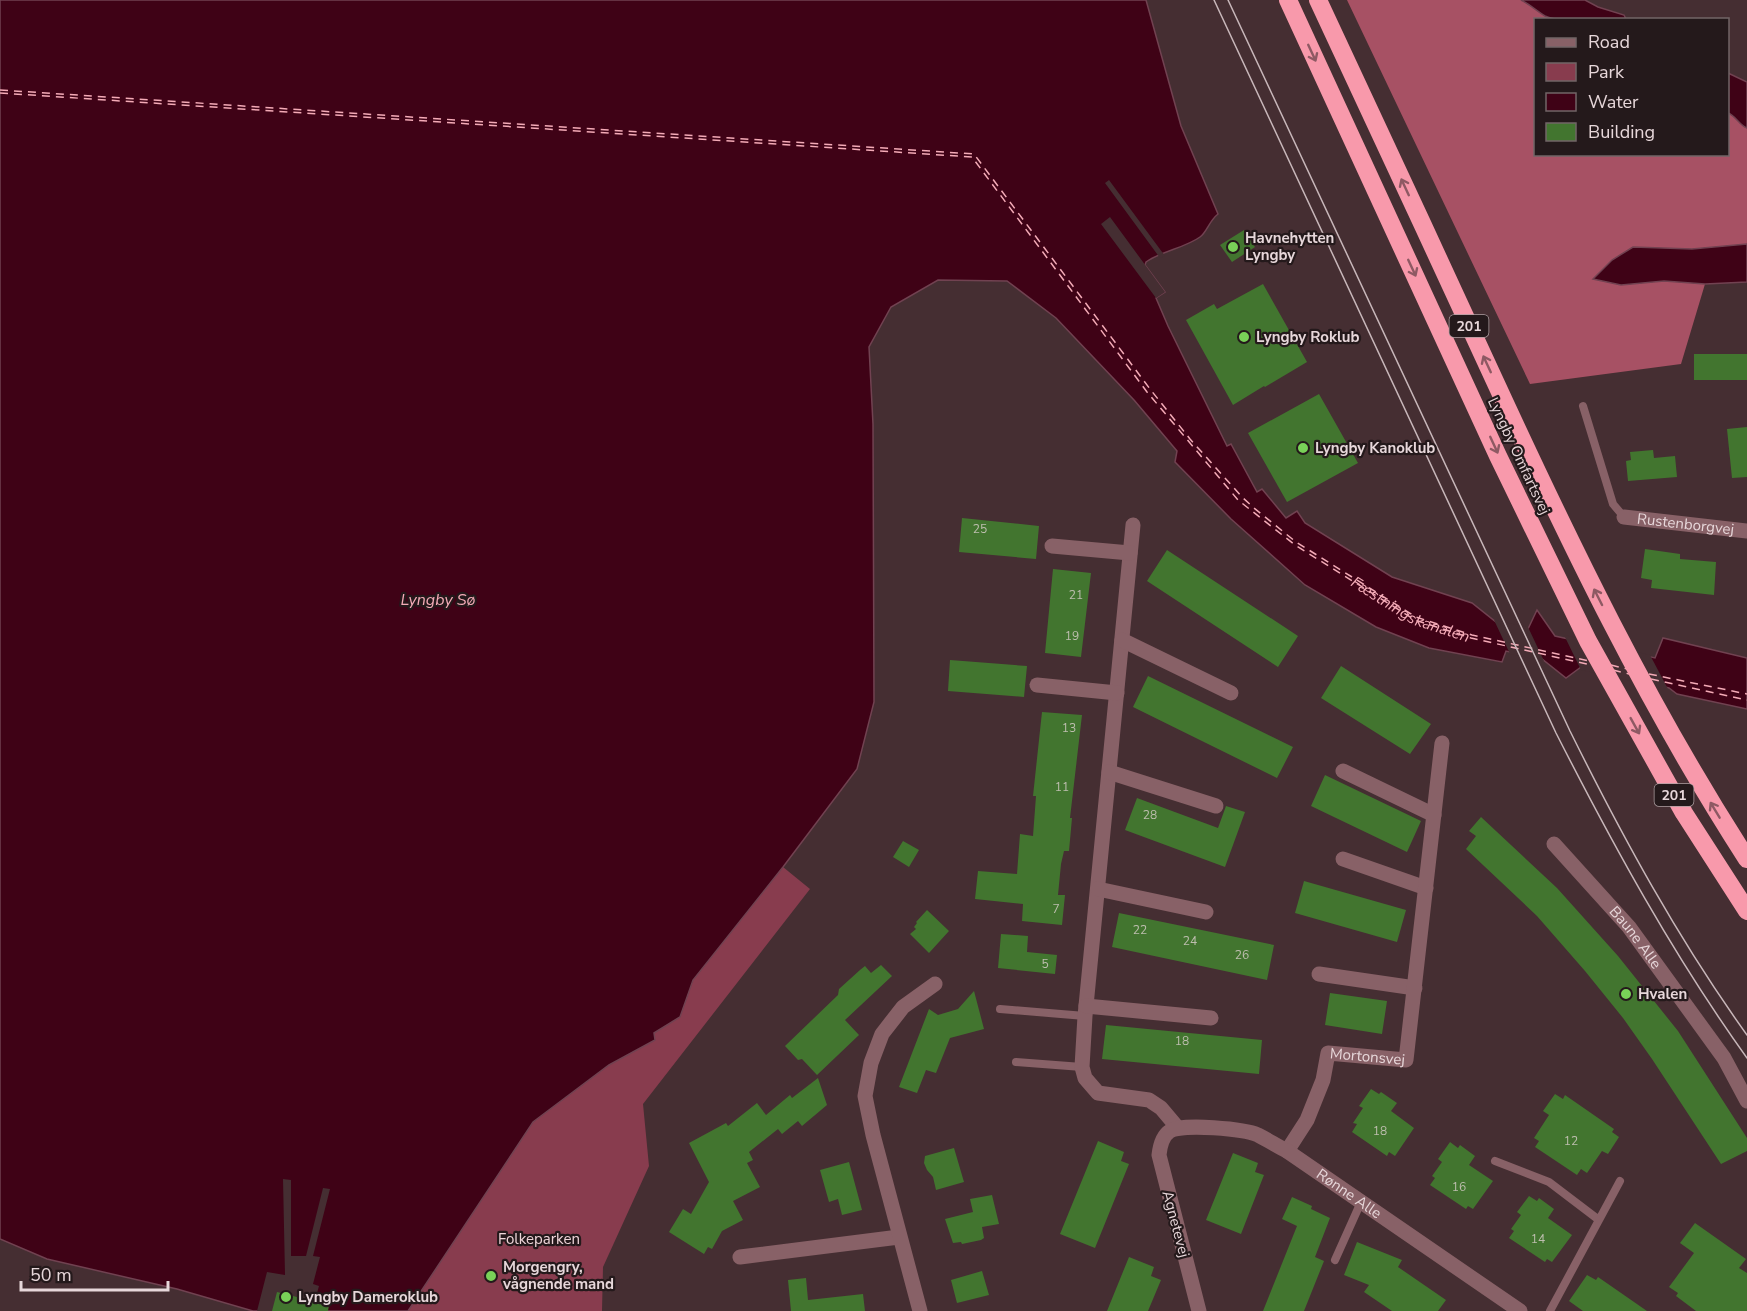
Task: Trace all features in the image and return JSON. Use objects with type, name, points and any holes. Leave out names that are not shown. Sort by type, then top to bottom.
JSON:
[{"type":"highway","name":"Lyngby Omfartsvej","points":[[1288,0],[1498,456],[1588,641],[1684,813],[1747,911]]},
{"type":"highway","name":"Lyngby Omfartsvej","points":[[1318,0],[1564,529],[1643,684],[1716,811],[1747,859]]},
{"type":"street","name":"Rustenborgvej","points":[[1624,517],[1747,531]]},
{"type":"street","points":[[1133,525],[1082,1067],[1085,1078],[1098,1093],[1149,1100],[1161,1108],[1177,1127]]},
{"type":"street","points":[[1052,546],[1131,553]]},
{"type":"street","points":[[1122,640],[1232,693]]},
{"type":"street","points":[[1037,685],[1117,693]]},
{"type":"street","name":"Mortonsvej","points":[[1287,1151],[1307,1120],[1323,1080],[1328,1053],[1406,1060],[1442,743]]},
{"type":"street","points":[[1343,771],[1434,814]]},
{"type":"street","points":[[1109,772],[1216,806]]},
{"type":"street","name":"Baune Alle","points":[[1554,844],[1629,927],[1724,1058],[1747,1101]]},
{"type":"street","points":[[1343,859],[1426,888]]},
{"type":"street","points":[[1098,889],[1206,912]]},
{"type":"street","points":[[1319,974],[1414,988]]},
{"type":"street","points":[[920,1311],[899,1237],[865,1096],[871,1063],[882,1034],[903,1007],[935,984]]},
{"type":"street","points":[[1086,1011],[1211,1018]]},
{"type":"street","name":"Rønne Alle","points":[[1177,1127],[1241,1130],[1258,1135],[1287,1151],[1520,1311]]},
{"type":"street","name":"Agnetevej","points":[[1177,1127],[1164,1137],[1158,1155],[1199,1311]]},
{"type":"street","points":[[740,1257],[899,1237]]},
{"type":"lane","points":[[1583,406],[1613,504],[1624,517]]},
{"type":"lane","points":[[1000,1009],[1086,1011]]},
{"type":"lane","points":[[1016,1062],[1082,1067]]},
{"type":"lane","points":[[1495,1161],[1549,1182],[1599,1220]]},
{"type":"lane","points":[[1550,1311],[1620,1181]]},
{"type":"lane","points":[[1335,1260],[1361,1202]]},
{"type":"green space","name":"Folkeparken","points":[[783,867],[810,889],[643,1104],[649,1166],[603,1267],[602,1311],[408,1311],[533,1122],[609,1065],[655,1040],[653,1033],[680,1017],[693,980]]},
{"type":"shaded area","points":[[1347,0],[1521,0],[1555,18],[1534,18],[1534,156],[1729,156],[1729,114],[1747,128],[1747,244],[1692,249],[1594,279],[1621,285],[1664,281],[1705,284],[1681,364],[1530,384]]},
{"type":"water","name":"Lyngby Sø","points":[[0,0],[1146,0],[1181,126],[1218,214],[1200,237],[1152,258],[1145,265],[1165,292],[1156,298],[1227,446],[1231,444],[1257,492],[1262,489],[1286,518],[1297,511],[1305,523],[1392,577],[1472,603],[1496,622],[1528,629],[1537,610],[1555,636],[1655,658],[1663,638],[1747,658],[1747,709],[1677,694],[1669,688],[1581,667],[1566,678],[1542,659],[1506,651],[1502,662],[1429,648],[1376,627],[1305,585],[1231,519],[1175,462],[1177,451],[1134,400],[1056,318],[1007,281],[938,280],[891,307],[869,347],[873,424],[874,702],[857,769],[693,980],[680,1017],[654,1033],[655,1040],[609,1065],[533,1122],[408,1311],[253,1311],[177,1289],[47,1259],[0,1239]]},
{"type":"water","points":[[1521,0],[1585,0],[1598,7],[1624,15],[1626,18],[1552,18]]},
{"type":"water","points":[[1729,73],[1747,82],[1747,128],[1729,114]]},
{"type":"water","points":[[1747,244],[1747,282],[1705,284],[1664,281],[1621,285],[1593,279],[1612,260],[1633,247],[1692,249]]},
{"type":"pier","points":[[1109,180],[1165,256],[1160,258],[1105,183]]},
{"type":"pier","points":[[1110,217],[1165,292],[1156,298],[1101,224]]},
{"type":"pier","points":[[1494,620],[1528,627],[1544,661],[1510,654]]},
{"type":"pier","points":[[1564,635],[1650,655],[1668,689],[1581,670]]},
{"type":"pier","points":[[283,1179],[291,1180],[291,1256],[306,1256],[323,1188],[330,1189],[313,1256],[320,1257],[313,1284],[319,1286],[312,1311],[257,1311],[267,1272],[285,1275]]},
{"type":"building","points":[[1244,230],[1255,247],[1232,262],[1220,245]]},
{"type":"building","name":"Lyngby Roklub","points":[[1263,284],[1307,362],[1233,405],[1186,320],[1214,304],[1217,309]]},
{"type":"building","points":[[1694,354],[1747,354],[1747,380],[1694,380]]},
{"type":"building","name":"Lyngby Kanoklub","points":[[1319,394],[1358,463],[1287,502],[1248,433]]},
{"type":"building","points":[[1747,427],[1747,477],[1732,478],[1727,429]]},
{"type":"building","points":[[1653,450],[1654,458],[1675,456],[1677,477],[1628,481],[1626,461],[1631,460],[1630,452]]},
{"type":"building","points":[[962,518],[1039,526],[1036,559],[959,552]]},
{"type":"building","points":[[1645,549],[1680,554],[1680,559],[1716,562],[1714,595],[1651,588],[1652,580],[1641,578]]},
{"type":"building","points":[[1167,550],[1298,636],[1278,667],[1147,581]]},
{"type":"building","points":[[1053,569],[1091,573],[1081,657],[1045,653]]},
{"type":"building","points":[[950,660],[1027,666],[1024,697],[948,691]]},
{"type":"building","points":[[1341,666],[1431,724],[1410,754],[1321,698]]},
{"type":"building","points":[[1148,676],[1293,747],[1277,778],[1133,707]]},
{"type":"building","points":[[1042,712],[1082,715],[1070,818],[1072,818],[1069,851],[1064,851],[1058,895],[1065,895],[1062,925],[1022,921],[1023,904],[975,899],[978,871],[1017,874],[1020,834],[1033,836],[1036,796],[1033,796]]},
{"type":"building","points":[[1325,775],[1421,821],[1407,852],[1311,806]]},
{"type":"building","points":[[1137,798],[1218,828],[1226,806],[1245,812],[1225,867],[1125,830]]},
{"type":"building","name":"Hvalen","points":[[1481,817],[1557,888],[1618,956],[1678,1031],[1747,1138],[1747,1151],[1721,1164],[1652,1059],[1585,971],[1537,916],[1466,849],[1476,836],[1469,831]]},
{"type":"building","points":[[903,841],[919,850],[909,867],[893,857]]},
{"type":"building","points":[[1304,881],[1406,910],[1397,942],[1295,913]]},
{"type":"building","points":[[927,910],[949,931],[929,953],[910,934],[916,929],[914,927],[916,922]]},
{"type":"building","points":[[1119,913],[1274,945],[1267,980],[1112,947]]},
{"type":"building","points":[[1001,934],[1028,936],[1027,952],[1057,955],[1055,974],[998,968]]},
{"type":"building","points":[[881,965],[892,976],[845,1020],[859,1035],[817,1075],[785,1046],[838,995],[839,989],[860,970],[865,966],[871,973]]},
{"type":"building","points":[[974,991],[984,1029],[950,1038],[936,1073],[926,1070],[917,1093],[899,1087],[929,1009],[938,1015],[958,1009]]},
{"type":"building","points":[[1330,993],[1387,1001],[1382,1034],[1325,1025]]},
{"type":"building","points":[[1106,1025],[1262,1040],[1259,1074],[1102,1059]]},
{"type":"building","points":[[818,1078],[827,1105],[802,1126],[798,1121],[782,1134],[778,1129],[749,1152],[753,1160],[747,1163],[760,1187],[733,1201],[743,1220],[722,1231],[712,1249],[708,1247],[704,1254],[669,1232],[683,1209],[691,1214],[709,1182],[689,1143],[726,1123],[728,1126],[757,1103],[766,1115],[790,1095],[792,1098]]},
{"type":"building","points":[[1371,1089],[1379,1094],[1381,1092],[1397,1103],[1391,1111],[1414,1128],[1395,1156],[1389,1152],[1387,1156],[1352,1132],[1357,1124],[1353,1123],[1363,1108],[1359,1106]]},
{"type":"building","points":[[1555,1094],[1563,1099],[1565,1095],[1614,1129],[1612,1132],[1619,1137],[1608,1154],[1602,1151],[1587,1173],[1581,1169],[1577,1175],[1535,1147],[1539,1141],[1534,1138],[1549,1115],[1543,1111]]},
{"type":"building","points":[[1098,1141],[1124,1152],[1121,1161],[1129,1164],[1095,1248],[1060,1234]]},
{"type":"building","points":[[1450,1142],[1458,1148],[1460,1145],[1475,1156],[1469,1165],[1493,1181],[1473,1209],[1468,1206],[1466,1209],[1430,1185],[1435,1178],[1432,1176],[1442,1162],[1438,1159]]},
{"type":"building","points":[[954,1148],[964,1182],[936,1190],[933,1177],[924,1163],[925,1156]]},
{"type":"building","points":[[1233,1153],[1258,1163],[1255,1172],[1264,1175],[1241,1234],[1206,1220]]},
{"type":"building","points":[[849,1162],[862,1210],[842,1215],[838,1199],[829,1202],[820,1170]]},
{"type":"building","points":[[992,1195],[999,1224],[982,1227],[984,1238],[981,1240],[962,1244],[961,1242],[953,1243],[945,1219],[973,1212],[970,1199]]},
{"type":"building","points":[[1529,1196],[1537,1201],[1539,1198],[1554,1209],[1548,1218],[1572,1235],[1552,1262],[1547,1259],[1545,1262],[1509,1238],[1514,1231],[1511,1229],[1521,1215],[1517,1212]]},
{"type":"building","points":[[1292,1197],[1330,1218],[1315,1257],[1324,1261],[1304,1311],[1263,1311],[1297,1226],[1282,1219]]},
{"type":"building","points":[[1695,1223],[1746,1259],[1739,1268],[1747,1273],[1747,1311],[1696,1311],[1676,1296],[1678,1293],[1669,1287],[1694,1253],[1680,1243]]},
{"type":"building","points":[[1357,1242],[1402,1260],[1398,1267],[1446,1300],[1438,1311],[1392,1311],[1364,1292],[1369,1285],[1344,1275]]},
{"type":"building","points":[[1129,1257],[1154,1267],[1151,1276],[1161,1280],[1148,1311],[1107,1311]]},
{"type":"building","points":[[982,1271],[989,1295],[957,1303],[951,1280]]},
{"type":"building","points":[[1587,1275],[1596,1280],[1598,1277],[1647,1311],[1583,1311],[1569,1301]]},
{"type":"building","points":[[806,1278],[808,1300],[863,1294],[865,1311],[791,1311],[788,1280]]},
{"type":"building","name":"Lyngby Dameroklub","points":[[277,1292],[329,1305],[328,1311],[272,1311]]},
{"type":"ferry route","points":[[0,90],[974,154],[1150,389],[1190,439],[1254,508],[1296,542],[1416,617],[1472,635],[1589,661]]},
{"type":"ferry route","points":[[0,93],[972,157],[1147,392],[1238,500],[1295,545],[1415,620],[1471,638],[1591,665]]},
{"type":"ferry route","points":[[1611,665],[1627,669]]},
{"type":"ferry route","points":[[1613,670],[1629,674]]},
{"type":"ferry route","points":[[1649,674],[1747,694]]},
{"type":"ferry route","points":[[1651,679],[1747,700]]},
{"type":"tram line","points":[[1214,0],[1556,733],[1645,899],[1694,980],[1747,1058]]},
{"type":"tram line","points":[[1228,0],[1570,731],[1674,924],[1747,1035]]},
{"type":"place","name":"Havnehytten Lyngby","points":[[1233,247]]},
{"type":"place","name":"Lyngby Roklub","points":[[1244,337]]},
{"type":"place","name":"Lyngby Kanoklub","points":[[1303,448]]},
{"type":"place","name":"Hvalen","points":[[1626,994]]},
{"type":"place","name":"Morgengry, vågnende mand","points":[[491,1276]]},
{"type":"place","name":"Lyngby Dameroklub","points":[[286,1297]]},
{"type":"water label","name":"Fæstningskanalen","points":[[1411,609]]}]
